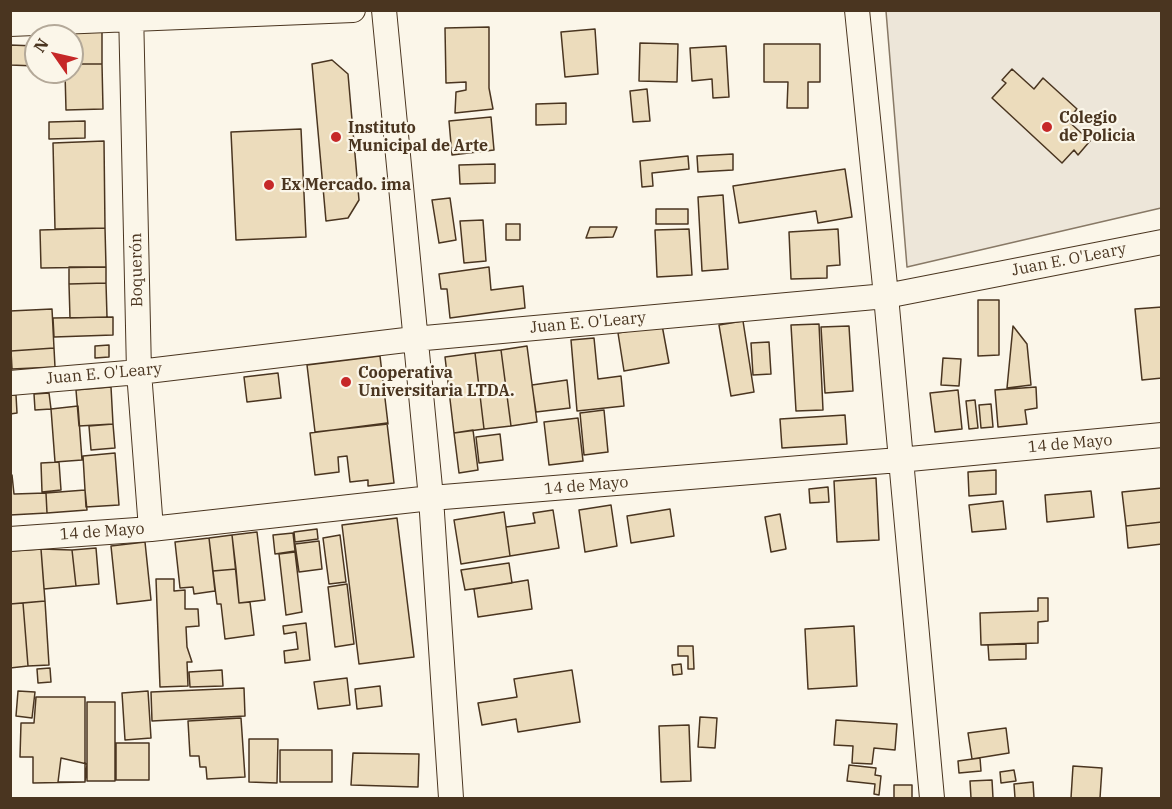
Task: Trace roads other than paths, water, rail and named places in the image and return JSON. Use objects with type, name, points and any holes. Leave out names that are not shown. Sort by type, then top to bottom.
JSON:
[{"type":"street","points":[[10,24],[131,15],[353,10]]},
{"type":"street","points":[[384,10],[431,498],[451,798]]},
{"type":"street","points":[[856,10],[886,296],[932,798]]},
{"type":"street","name":"Boquerón","points":[[131,15],[139,372],[151,529]]},
{"type":"street","name":"Juan E. O'Leary","points":[[10,383],[139,372],[414,339],[886,296],[1161,242]]},
{"type":"street","name":"14 de Mayo","points":[[10,539],[151,529],[431,498],[900,460],[1161,435]]},
{"type":"place","name":"Colegio de Policia","points":[[1047,127]]},
{"type":"place","name":"Instituto Municipal de Arte","points":[[336,137]]},
{"type":"place","name":"Ex Mercado. ima","points":[[269,185]]},
{"type":"place","name":"Cooperativa Universitaria LTDA.","points":[[346,382]]}]
